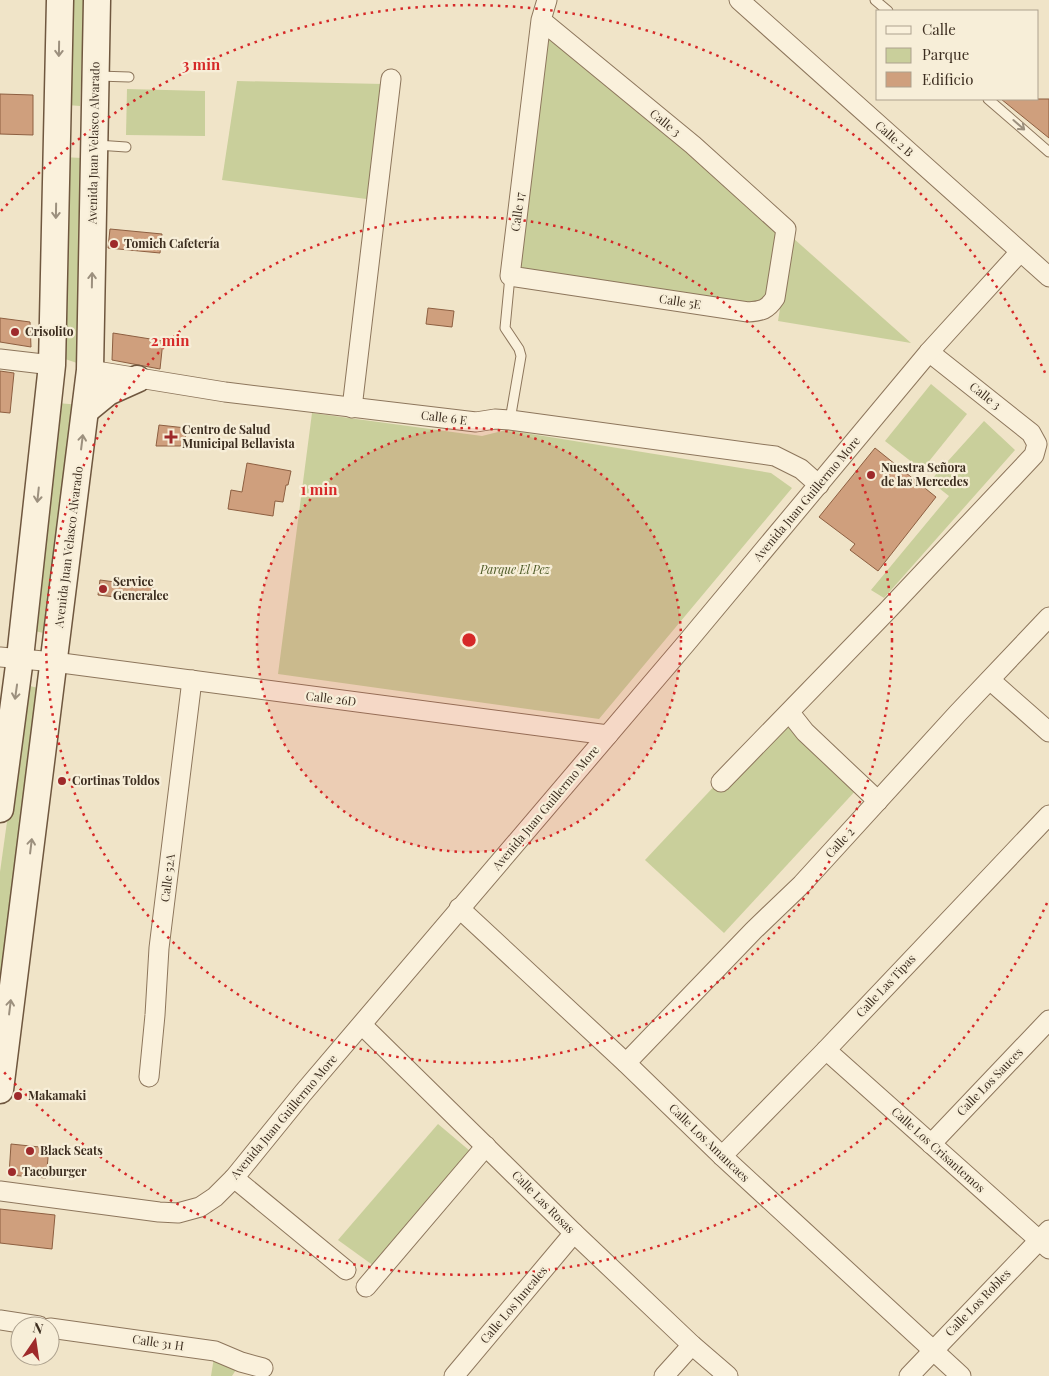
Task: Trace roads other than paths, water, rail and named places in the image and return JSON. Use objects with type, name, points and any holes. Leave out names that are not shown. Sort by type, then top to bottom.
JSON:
[{"type":"main road","points":[[0,809],[10,658],[52,372],[60,0]]},
{"type":"main road","name":"Avenida Juan Velasco Alvarado","points":[[0,1090],[89,377],[97,0]]},
{"type":"main road","points":[[57,124],[94,134]]},
{"type":"main road","points":[[52,372],[89,377]]},
{"type":"main road","points":[[86,410],[108,392],[137,379]]},
{"type":"street","name":"Calle 17","points":[[510,276],[541,20],[547,0]]},
{"type":"street","name":"Calle 2 B","points":[[740,0],[1049,277]]},
{"type":"street","name":"Calle 3","points":[[541,20],[694,145],[786,229]]},
{"type":"street","points":[[352,408],[391,79]]},
{"type":"street","name":"Calle 5E","points":[[510,276],[748,312],[760,311],[770,307],[775,298],[786,229]]},
{"type":"street","name":"Avenida Juan Guillermo More","points":[[0,1191],[178,1213],[200,1207],[216,1197],[819,485],[929,352],[1020,252]]},
{"type":"street","name":"Calle 3","points":[[790,713],[1034,454],[1037,444],[1032,434],[929,352]]},
{"type":"street","points":[[0,358],[52,372]]},
{"type":"street","name":"Calle 6 E","points":[[89,377],[137,379],[225,392],[476,422],[495,419],[510,420],[775,456],[801,469],[819,485]]},
{"type":"street","name":"Calle 2","points":[[626,1063],[754,930],[802,884],[1049,617]]},
{"type":"street","name":"Calle 26D","points":[[10,658],[54,662],[608,735]]},
{"type":"street","name":"Calle 52A","points":[[149,1077],[159,948],[192,680]]},
{"type":"street","points":[[990,680],[1049,732]]},
{"type":"street","points":[[721,782],[790,713],[805,732],[878,801]]},
{"type":"street","name":"Calle Las Tipas","points":[[722,1156],[826,1050],[1049,815]]},
{"type":"street","name":"Calle Los Amancaes","points":[[460,908],[626,1063],[722,1156],[961,1376]]},
{"type":"street","name":"Calle Los Sauces","points":[[931,1144],[1049,1020]]},
{"type":"street","name":"Calle Las Rosas","points":[[362,1025],[574,1233],[692,1345],[728,1376]]},
{"type":"street","name":"Calle Los Crisantemos","points":[[826,1050],[931,1144],[1046,1240]]},
{"type":"street","points":[[366,1287],[486,1146]]},
{"type":"street","points":[[234,1178],[346,1270]]},
{"type":"street","name":"Calle Los Juncales","points":[[454,1376],[574,1233]]},
{"type":"street","name":"Calle Los Robles","points":[[909,1376],[932,1351],[1046,1240]]},
{"type":"street","name":"Calle 31 H","points":[[60,1329],[215,1351],[241,1362],[264,1368]]},
{"type":"street","points":[[664,1376],[692,1345]]},
{"type":"lane","points":[[875,0],[887,10]]},
{"type":"lane","points":[[95,76],[129,77]]},
{"type":"lane","points":[[989,100],[1049,152]]},
{"type":"lane","points":[[94,134],[126,147]]},
{"type":"lane","name":"Calle 17","points":[[510,276],[505,328],[519,349],[521,356],[510,420]]},
{"type":"place","name":"Tomich Cafetería","points":[[114,244]]},
{"type":"place","name":"Crisolito","points":[[15,332]]},
{"type":"place","name":"Centro de Salud Municipal Bellavista","points":[[171,437]]},
{"type":"place","name":"Nuestra Señora de las Mercedes","points":[[871,475]]},
{"type":"place","name":"Service Generalee","points":[[103,589]]},
{"type":"place","name":"Cortinas Toldos","points":[[62,781]]},
{"type":"place","name":"Makamaki","points":[[18,1096]]},
{"type":"place","name":"Black Seats","points":[[30,1151]]},
{"type":"place","name":"Tacoburger","points":[[12,1172]]},
{"type":"park label","name":"Parque El Pez","points":[[515,570]]}]
